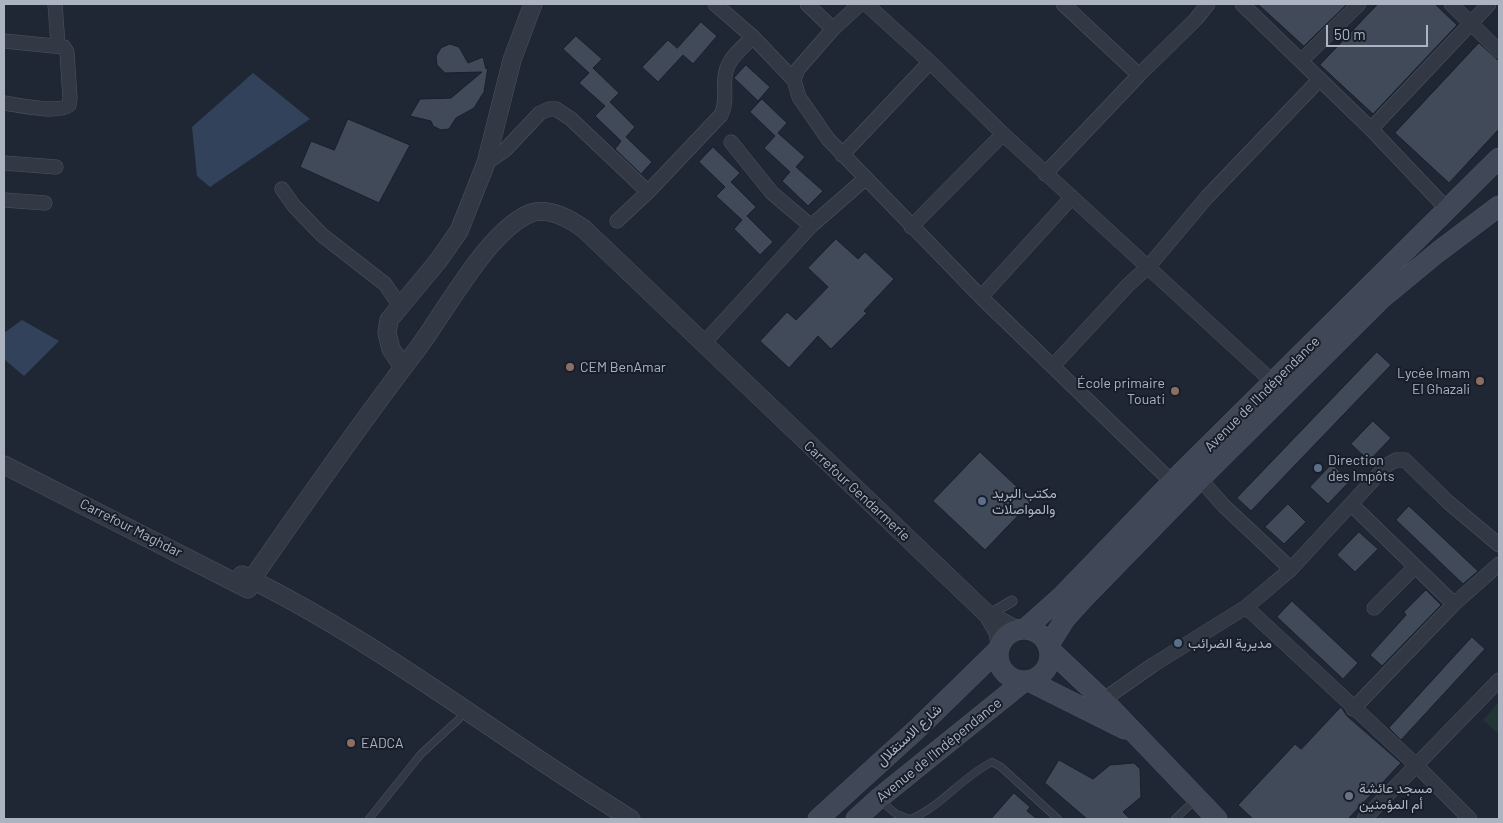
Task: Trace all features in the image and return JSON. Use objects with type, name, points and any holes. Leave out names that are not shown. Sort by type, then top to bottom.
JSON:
[{"type":"main road","name":"Avenue de l'Indépendance","points":[[1021,630],[1062,596],[1172,482],[1274,383],[1446,208],[1499,158]]},
{"type":"main road","name":"Avenue de l'Indépendance","points":[[1049,648],[1065,619],[1084,598],[1200,479],[1381,299],[1438,252],[1499,206]]},
{"type":"main road","name":"Carrefour Gendarmerie","points":[[1021,630],[1039,634],[1049,648],[1103,700],[1133,734],[1217,819]]},
{"type":"main road","points":[[1021,630],[1004,638],[999,647],[998,657],[1003,672],[1009,677],[1026,682],[1133,734]]},
{"type":"main road","name":"شارع الاستقلال","points":[[818,819],[917,729],[999,647]]},
{"type":"main road","points":[[1026,682],[1044,673],[1048,666],[1049,648]]},
{"type":"main road","name":"Avenue de l'Indépendance","points":[[856,819],[878,798],[1026,682]]},
{"type":"street","points":[[55,4],[58,45]]},
{"type":"street","points":[[403,367],[391,349],[388,333],[389,320],[438,262],[458,231],[486,163],[498,105],[512,60],[534,4]]},
{"type":"street","points":[[716,4],[794,80],[799,97],[842,155],[981,297],[1172,482]]},
{"type":"street","points":[[807,4],[833,29]]},
{"type":"street","points":[[794,80],[798,69],[833,29],[860,4]]},
{"type":"street","points":[[866,4],[930,62],[1045,174],[1149,266],[1274,383]]},
{"type":"street","points":[[1063,4],[1139,75]]},
{"type":"street","points":[[1045,174],[1139,75],[1196,19],[1208,4]]},
{"type":"street","points":[[1242,4],[1302,60],[1446,208]]},
{"type":"street","points":[[1302,60],[1359,4]]},
{"type":"street","points":[[1451,4],[1499,51]]},
{"type":"street","points":[[1371,129],[1489,4]]},
{"type":"street","points":[[617,221],[648,192],[721,115],[725,106],[727,68],[730,62],[753,38]]},
{"type":"street","points":[[4,41],[64,46],[67,52],[69,105],[65,109],[56,109],[4,103]]},
{"type":"street","points":[[842,155],[930,62]]},
{"type":"street","points":[[1053,366],[1128,285],[1149,266],[1208,197],[1320,79]]},
{"type":"street","points":[[486,163],[505,150],[540,113],[548,109],[556,109],[571,119],[648,192]]},
{"type":"street","points":[[911,227],[1003,134]]},
{"type":"street","points":[[731,142],[772,193],[811,226]]},
{"type":"street","points":[[4,163],[56,167]]},
{"type":"street","points":[[703,344],[811,226],[866,178]]},
{"type":"street","points":[[282,189],[294,206],[322,236],[385,284],[400,306]]},
{"type":"street","points":[[981,297],[1072,197]]},
{"type":"street","points":[[4,200],[45,203]]},
{"type":"street","name":"Carrefour Gendarmerie","points":[[250,584],[403,367],[498,238],[532,213],[545,212],[567,218],[584,229],[749,390],[988,615],[1021,630]]},
{"type":"street","points":[[4,454],[250,584],[314,612],[398,665],[631,819]]},
{"type":"street","points":[[1103,700],[1153,665],[1246,607],[1290,569],[1387,465],[1396,460],[1405,460],[1448,502],[1499,545]]},
{"type":"street","name":"Carrefour Maghdar","points":[[4,465],[250,584]]},
{"type":"street","points":[[1200,479],[1224,506],[1290,569]]},
{"type":"street","points":[[1351,504],[1454,604]]},
{"type":"street","points":[[1353,709],[1454,604],[1499,564]]},
{"type":"street","points":[[1374,608],[1415,567]]},
{"type":"street","points":[[250,584],[610,819]]},
{"type":"street","points":[[999,647],[998,632],[988,615],[1012,601]]},
{"type":"street","points":[[1246,607],[1353,709],[1416,765],[1470,819]]},
{"type":"street","points":[[1364,819],[1499,680]]},
{"type":"lane","points":[[369,819],[421,754],[459,719]]},
{"type":"lane","points":[[878,798],[896,814],[910,819],[939,803],[982,767],[992,762],[1001,767],[1058,819]]},
{"type":"lane","points":[[1175,819],[1196,798]]},
{"type":"shaded area","points":[[1499,702],[1499,734],[1483,720]]},
{"type":"water","points":[[253,73],[310,119],[210,187],[197,176],[192,127]]},
{"type":"water","points":[[22,320],[59,341],[24,376],[4,359],[4,333]]},
{"type":"building","points":[[1258,4],[1347,4],[1304,46]]},
{"type":"building","points":[[1378,4],[1435,4],[1457,25],[1373,114],[1320,65]]},
{"type":"building","points":[[701,22],[717,36],[693,64],[683,55],[658,82],[642,67],[668,40],[677,48]]},
{"type":"building","points":[[576,36],[602,59],[593,68],[619,93],[610,102],[635,127],[626,137],[652,162],[641,174],[615,149],[621,141],[595,116],[605,106],[579,83],[589,73],[563,49]]},
{"type":"building","points":[[1479,43],[1499,61],[1499,129],[1449,183],[1395,133]]},
{"type":"building","points":[[450,44],[459,47],[468,63],[483,57],[486,69],[488,67],[484,92],[474,108],[456,118],[449,129],[441,130],[433,126],[431,121],[410,116],[420,99],[451,98],[482,72],[445,73],[437,65],[436,56],[441,48]]},
{"type":"building","points":[[746,65],[770,87],[758,101],[734,78]]},
{"type":"building","points":[[762,99],[787,123],[778,133],[805,157],[796,167],[823,191],[808,206],[782,181],[790,172],[764,148],[775,136],[750,112]]},
{"type":"building","points":[[348,119],[410,145],[379,203],[300,167],[311,141],[334,150]]},
{"type":"building","points":[[713,147],[740,173],[731,182],[756,207],[747,216],[773,242],[760,255],[734,229],[742,220],[716,196],[725,187],[699,162]]},
{"type":"building","points":[[836,239],[858,259],[865,252],[894,279],[864,311],[867,313],[831,349],[818,336],[789,368],[760,341],[787,312],[796,320],[828,287],[808,268]]},
{"type":"building","points":[[1377,352],[1391,365],[1251,511],[1237,498]]},
{"type":"building","points":[[1373,421],[1391,438],[1369,461],[1351,444]]},
{"type":"building","name":"مكتب البريد والمواصلات","points":[[980,452],[1032,501],[985,550],[933,501]]},
{"type":"building","points":[[1332,464],[1350,481],[1328,504],[1310,487]]},
{"type":"building","points":[[1288,504],[1306,522],[1284,544],[1265,527]]},
{"type":"building","points":[[1409,506],[1478,571],[1463,584],[1396,520]]},
{"type":"building","points":[[1359,532],[1378,549],[1355,572],[1337,555]]},
{"type":"building","points":[[1426,590],[1441,605],[1382,666],[1370,655],[1406,615],[1404,612]]},
{"type":"building","points":[[1292,601],[1358,663],[1343,679],[1277,617]]},
{"type":"building","points":[[1472,637],[1485,649],[1401,740],[1389,728]]},
{"type":"building","points":[[1341,707],[1347,716],[1401,763],[1348,819],[1253,819],[1238,805],[1295,744],[1301,749]]},
{"type":"building","points":[[1059,760],[1093,779],[1110,765],[1134,763],[1140,769],[1141,797],[1123,812],[1130,819],[1087,819],[1045,783]]},
{"type":"building","points":[[1014,793],[1030,807],[1027,811],[1037,819],[991,819]]},
{"type":"place","name":"CEM BenAmar","points":[[570,367]]},
{"type":"place","name":"Lycée Imam El Ghazali","points":[[1480,381]]},
{"type":"place","name":"École primaire Touati","points":[[1175,391]]},
{"type":"place","name":"Direction des Impôts","points":[[1318,468]]},
{"type":"place","name":"مكتب البريد والمواصلات","points":[[982,501]]},
{"type":"place","name":"مديرية الضرائب","points":[[1178,643]]},
{"type":"place","name":"EADCA","points":[[351,743]]},
{"type":"place","name":"مسجد عائشة أم المؤمنين","points":[[1349,796]]}]
